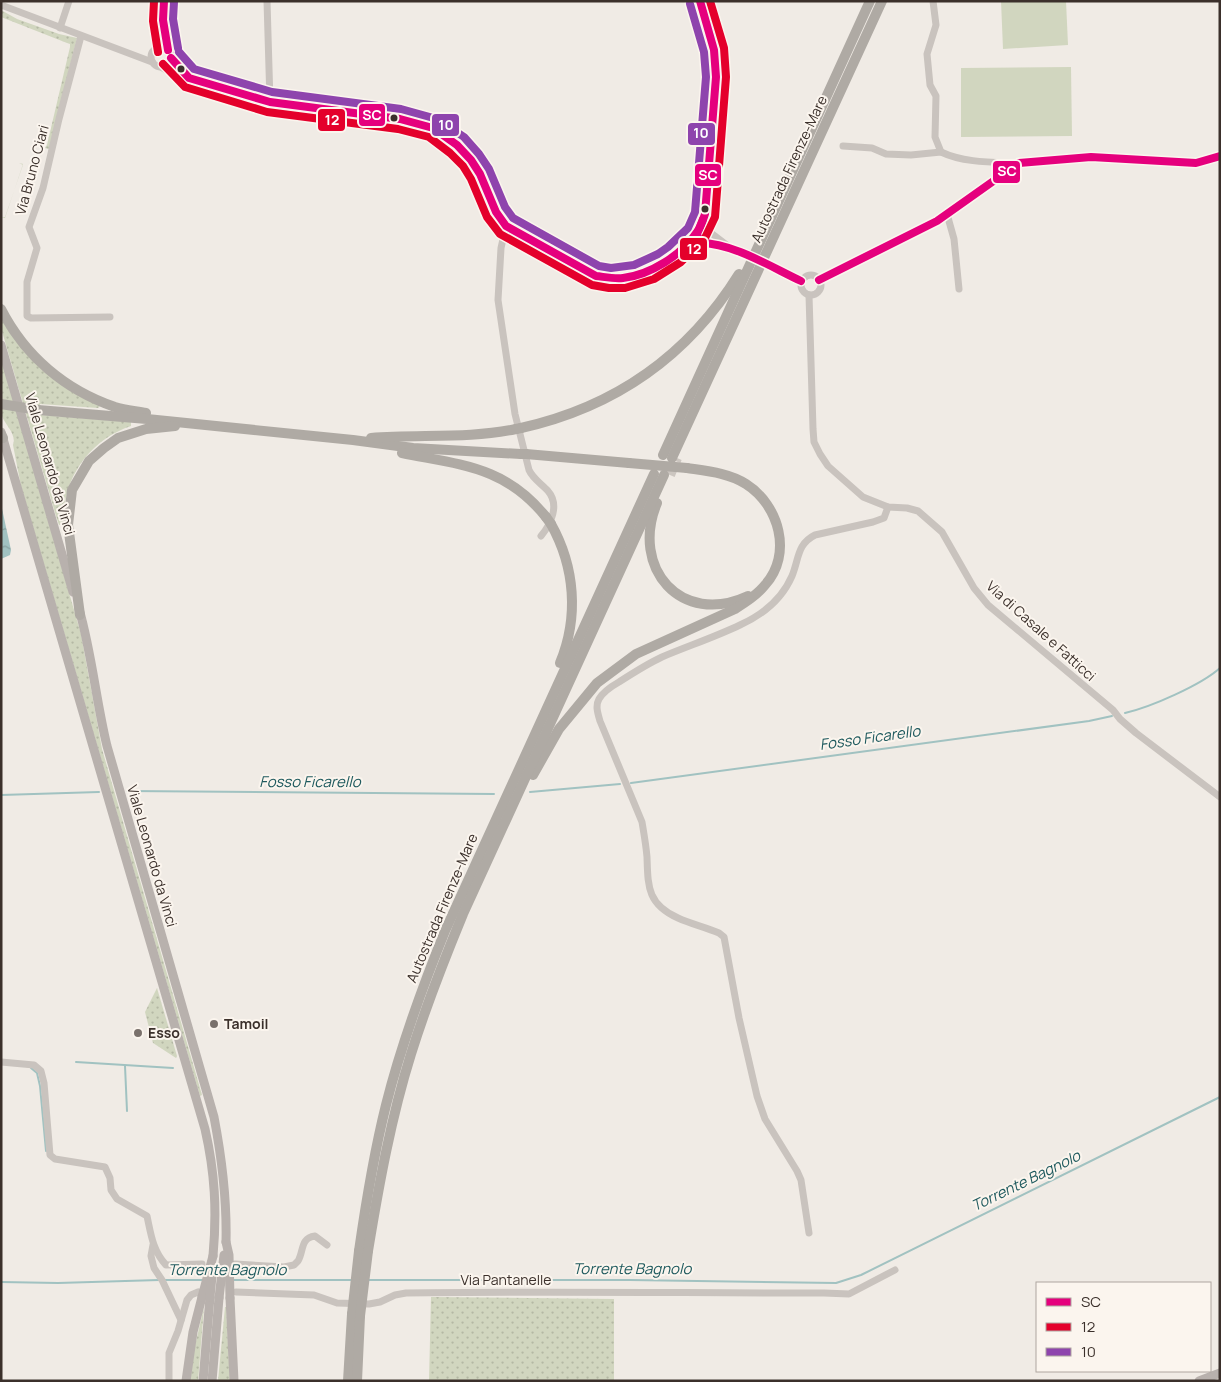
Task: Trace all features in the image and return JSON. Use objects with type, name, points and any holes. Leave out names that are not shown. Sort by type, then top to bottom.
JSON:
[{"type":"highway","name":"Autostrada Firenze-Mare","points":[[870,1],[763,235],[671,457],[882,1]]},
{"type":"highway","points":[[353,440],[469,435],[518,429],[561,418],[598,403],[624,389],[665,361],[692,336],[717,308],[763,235]]},
{"type":"highway","points":[[1,309],[20,341],[42,365],[77,390],[115,407],[198,424]]},
{"type":"highway","points":[[1,404],[38,410],[198,424],[413,448],[524,454],[687,468],[719,473],[746,484],[766,501],[778,525],[780,550],[772,576],[750,599],[735,609],[636,654],[597,683],[559,729],[520,803],[509,815]]},
{"type":"highway","points":[[80,615],[68,525],[72,490],[81,474],[90,461],[118,438],[146,429],[198,424]]},
{"type":"highway","points":[[353,440],[390,450],[463,464],[492,474],[521,492],[548,521],[560,541],[568,564],[572,586],[572,608],[564,653],[537,715],[534,735]]},
{"type":"highway","name":"Autostrada Firenze-Mare","points":[[348,1381],[364,1251],[369,1187],[380,1131],[405,1040],[445,931],[534,735],[662,475]]},
{"type":"highway","name":"Autostrada Firenze-Mare","points":[[364,1251],[392,1126],[411,1053],[425,1012],[463,914],[662,475]]},
{"type":"highway","points":[[662,475],[654,511],[650,552],[657,572],[668,588],[687,600],[707,604],[720,604],[740,599],[765,585]]},
{"type":"highway","name":"Autostrada Firenze-Mare","points":[[356,1315],[358,1381]]},
{"type":"main road","name":"Viale Leonardo da Vinci","points":[[1,345],[80,615],[91,659],[98,706],[107,746],[214,1117],[223,1176],[226,1242],[207,1296],[212,1381]]},
{"type":"main road","name":"Viale Leonardo da Vinci","points":[[2,434],[206,1133],[216,1197],[216,1220],[207,1296],[203,1381]]},
{"type":"main road","points":[[226,1242],[233,1295],[234,1381]]},
{"type":"main road","points":[[186,1381],[193,1332],[207,1296]]},
{"type":"main road","points":[[1199,1381],[1220,1373]]},
{"type":"street","points":[[60,28],[69,1]]},
{"type":"street","points":[[164,1],[163,20],[168,50],[171,58],[190,78]]},
{"type":"street","points":[[267,1],[270,102]]},
{"type":"street","points":[[700,1],[714,50],[716,77],[705,214],[697,239],[704,243],[732,249],[801,281]]},
{"type":"street","points":[[933,1],[936,25],[927,54],[930,85],[936,96],[935,136],[941,152]]},
{"type":"street","points":[[1,5],[152,62],[171,73],[270,102],[400,119],[434,128],[457,145],[471,160],[480,174],[496,212],[506,226],[596,276],[627,278],[637,275],[653,268],[680,251],[704,243],[711,238],[705,214]]},
{"type":"street","points":[[152,62],[151,55],[163,20]]},
{"type":"street","name":"Via Bruno Ciari","points":[[81,36],[43,188],[29,227],[37,248],[27,282],[27,316],[31,318],[110,317]]},
{"type":"street","points":[[136,57],[163,47],[168,50]]},
{"type":"street","points":[[161,67],[167,65],[171,58]]},
{"type":"street","points":[[843,146],[872,148],[886,154],[911,155],[941,152],[959,158],[1019,163],[1091,157],[1196,163],[1220,156]]},
{"type":"street","points":[[820,280],[947,214],[1019,163]]},
{"type":"street","points":[[947,214],[954,239],[959,289]]},
{"type":"street","points":[[506,226],[502,248],[498,300],[516,414],[529,470],[533,477],[549,491],[554,506],[554,512],[546,530],[541,536]]},
{"type":"street","points":[[680,251],[698,232],[705,228],[732,249]]},
{"type":"street","points":[[810,275],[816,276],[820,280],[820,290],[815,294],[809,295],[802,290],[801,281],[810,275]]},
{"type":"street","name":"Via di Casale e Fatticci","points":[[809,295],[814,442],[828,466],[863,497],[888,507],[907,508],[918,511],[936,525],[942,532],[974,588],[988,605],[1110,708],[1136,733],[1220,797]]},
{"type":"street","points":[[809,1233],[801,1180],[765,1119],[757,1096],[739,1018],[724,937],[672,914],[665,910],[652,896],[647,880],[646,844],[642,822],[600,721],[597,705],[604,692],[641,668],[662,657],[739,626],[765,610],[783,592],[791,578],[801,548],[808,539],[815,535],[884,518],[888,507]]},
{"type":"street","points":[[1,1062],[34,1065],[41,1071],[44,1083],[50,1155],[55,1159],[105,1167],[110,1178],[112,1190],[117,1199],[147,1216],[153,1245],[158,1257],[166,1265],[202,1264]]},
{"type":"street","points":[[235,1264],[288,1267],[298,1261],[304,1242],[308,1238],[315,1236],[327,1244]]},
{"type":"street","points":[[153,1245],[151,1256],[154,1268],[162,1280],[181,1320]]},
{"type":"street","name":"Via Pantanelle","points":[[233,1295],[314,1295],[337,1303],[369,1304],[380,1302],[395,1294],[406,1293],[824,1293],[844,1295],[854,1292],[895,1270]]},
{"type":"street","points":[[169,1381],[169,1353],[189,1297],[207,1296]]},
{"type":"green space","points":[[1001,1],[1066,1],[1068,45],[1003,49]]},
{"type":"green space","points":[[1,10],[17,19],[59,34],[77,38],[49,149],[24,143],[45,148],[47,145],[70,44],[1,17]]},
{"type":"green space","points":[[1071,67],[1072,136],[961,137],[961,68]]},
{"type":"green space","points":[[1,317],[23,350],[102,404],[98,408],[40,404],[41,415],[131,422],[131,426],[116,432],[102,441],[81,464],[67,492],[64,524],[59,525],[56,516],[1,328]]},
{"type":"green space","points":[[1,358],[81,634],[102,749],[202,1095],[200,1096],[21,486],[13,437],[2,416]]},
{"type":"green space","points":[[157,988],[176,1058],[153,1043],[145,1012]]},
{"type":"green space","points":[[431,1297],[614,1299],[614,1381],[429,1381]]},
{"type":"green space","points":[[204,1307],[198,1381],[190,1381],[194,1350]]},
{"type":"green space","points":[[225,1307],[230,1381],[218,1381]]},
{"type":"water","points":[[1,504],[11,550],[10,555],[1,559]]},
{"type":"waterway","name":"Fosso Ficarello","points":[[1125,713],[1175,695],[1212,675],[1220,668]]},
{"type":"waterway","name":"Fosso Ficarello","points":[[631,783],[1089,721],[1112,716]]},
{"type":"waterway","name":"Fosso Ficarello","points":[[530,792],[620,784]]},
{"type":"waterway","name":"Fosso Ficarello","points":[[127,791],[494,794]]},
{"type":"waterway","name":"Fosso Ficarello","points":[[1,795],[99,792]]},
{"type":"waterway","points":[[76,1062],[173,1068]]},
{"type":"waterway","points":[[125,1066],[127,1111]]},
{"type":"waterway","points":[[31,1068],[37,1073],[40,1086],[46,1151]]},
{"type":"waterway","name":"Torrente Bagnolo","points":[[369,1280],[630,1280],[836,1283],[861,1275],[1220,1097]]},
{"type":"waterway","name":"Torrente Bagnolo","points":[[1,1282],[58,1283],[159,1280]]},
{"type":"waterway","name":"Torrente Bagnolo","points":[[164,1280],[204,1280]]},
{"type":"waterway","name":"Torrente Bagnolo","points":[[234,1280],[351,1280]]},
{"type":"tunnel","points":[[670,475],[677,458]]},
{"type":"transit line","name":"12","points":[[154,1],[153,21],[158,52]]},
{"type":"transit line","name":"SC","points":[[164,1],[163,20],[168,50]]},
{"type":"transit line","name":"SC","points":[[171,58],[189,78],[270,102],[400,119],[433,128],[457,145],[471,160],[480,174],[496,212],[506,226],[596,276],[623,278],[644,273],[674,256],[697,232],[705,214],[716,77],[714,50],[700,1]]},
{"type":"transit line","name":"12","points":[[163,64],[185,87],[267,112],[398,129],[429,137],[463,166],[471,179],[487,217],[500,234],[592,285],[625,288],[654,279],[681,262],[705,238],[715,217],[726,77],[724,48],[710,1]]},
{"type":"transit line","name":"10","points":[[174,2],[173,19],[178,48]]},
{"type":"transit line","name":"10","points":[[179,52],[194,69],[272,92],[401,109],[437,119],[464,137],[479,154],[489,169],[505,207],[513,218],[599,266],[611,268],[634,265],[658,254],[688,228],[695,212],[706,77],[704,52],[690,4]]},
{"type":"transit line","name":"SC","points":[[819,280],[937,221],[1019,163],[1091,157],[1196,163],[1220,156]]},
{"type":"transit line","name":"SC","points":[[703,219],[697,234],[700,243],[713,244],[739,251],[801,281]]},
{"type":"place","name":"Tamoil","points":[[214,1024]]},
{"type":"place","name":"Esso","points":[[138,1033]]}]
